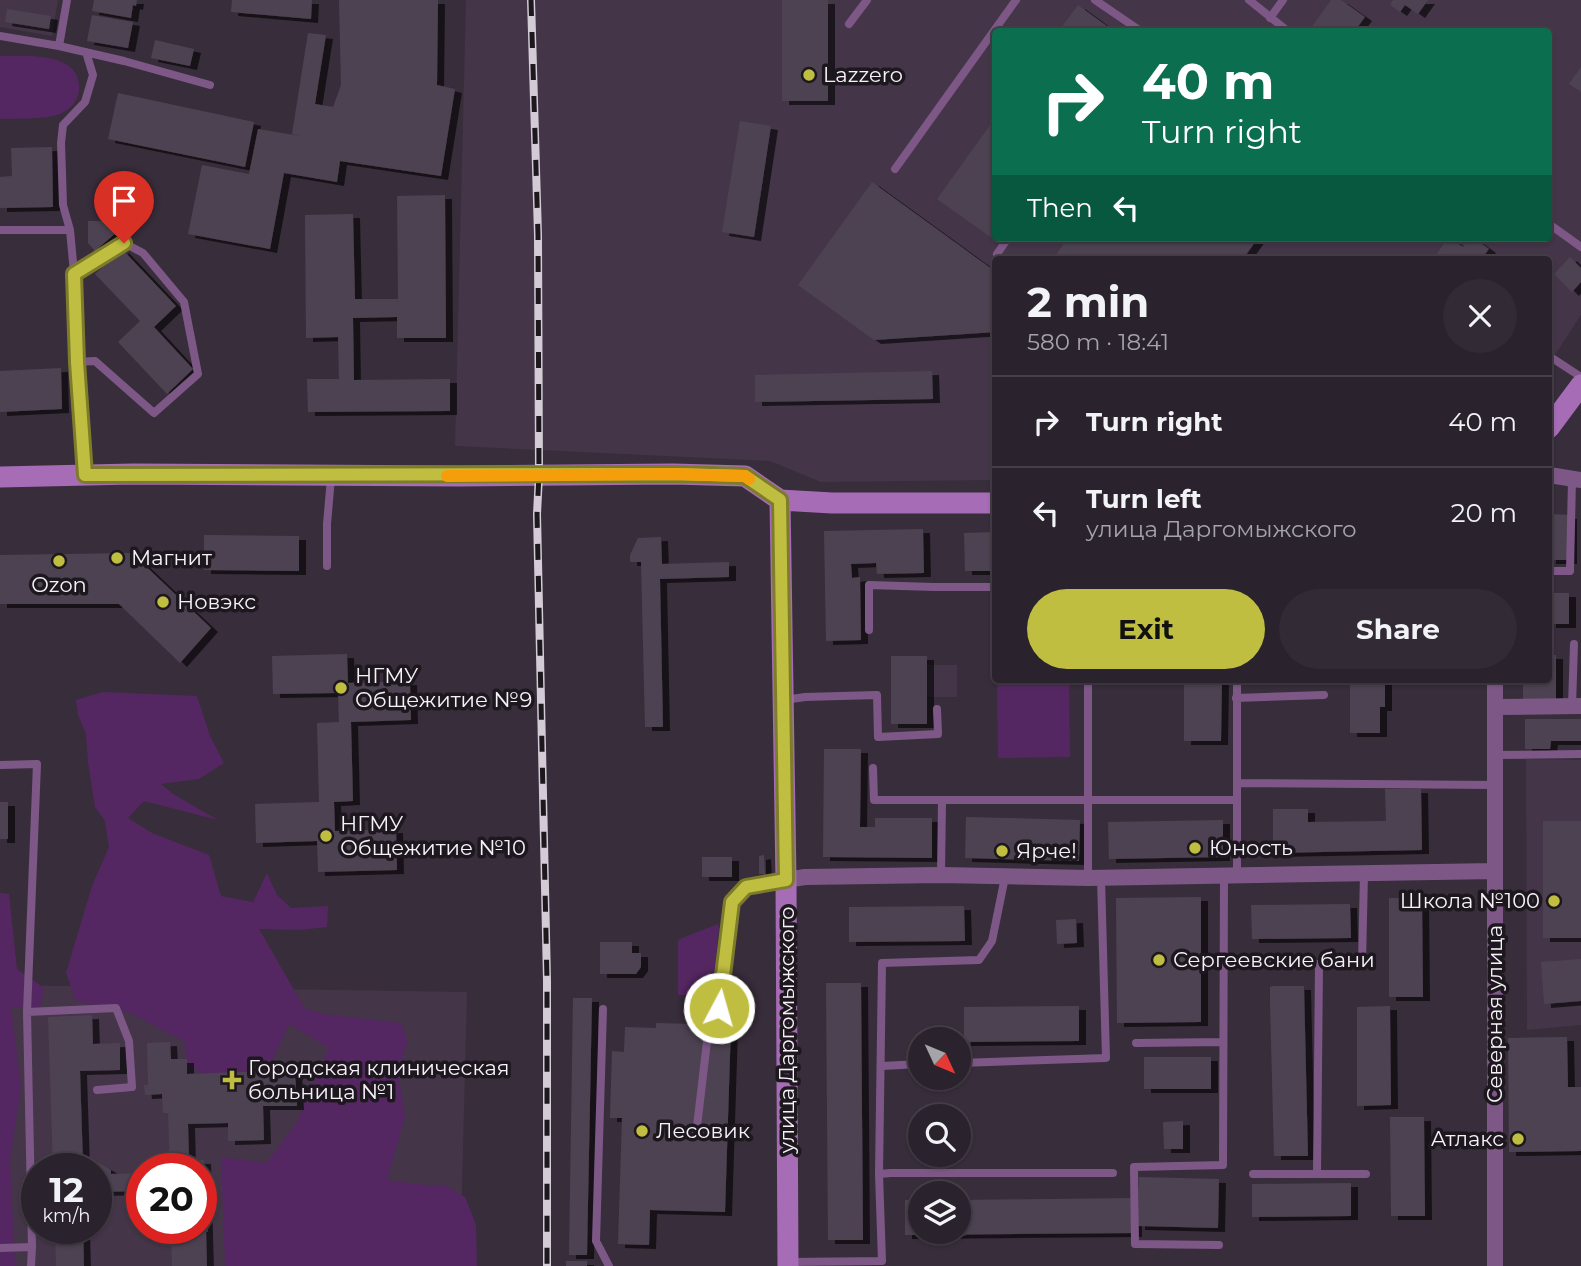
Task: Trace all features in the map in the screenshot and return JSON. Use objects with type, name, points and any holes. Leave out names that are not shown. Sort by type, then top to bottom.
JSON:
[{"type":"main road","points":[[1552,424],[1581,385]]},
{"type":"main road","points":[[0,477],[673,474],[745,476],[780,500],[832,503],[992,503]]},
{"type":"main road","name":"улица Даргомыжского","points":[[780,500],[788,1264]]},
{"type":"street","points":[[1552,476],[1576,480]]},
{"type":"street","name":"Северная улица","points":[[1495,683],[1495,1266]]},
{"type":"street","points":[[1495,707],[1576,706]]},
{"type":"street","points":[[786,880],[806,877],[941,875],[1095,878],[1495,871]]},
{"type":"lane","points":[[59,46],[67,0]]},
{"type":"lane","points":[[849,24],[867,0]]},
{"type":"lane","points":[[996,28],[1016,0]]},
{"type":"lane","points":[[1095,0],[1136,28]]},
{"type":"lane","points":[[1249,0],[1284,28]]},
{"type":"lane","points":[[1270,18],[1283,0]]},
{"type":"lane","points":[[895,169],[992,34]]},
{"type":"lane","points":[[0,36],[86,52],[210,85]]},
{"type":"lane","points":[[85,475],[74,274],[70,230],[63,205],[61,143],[63,125],[85,102],[93,75],[86,52]]},
{"type":"lane","points":[[1552,226],[1581,247]]},
{"type":"lane","points":[[0,230],[70,230]]},
{"type":"lane","points":[[997,254],[1005,242]]},
{"type":"lane","points":[[74,274],[124,243],[143,253],[184,302],[198,374],[154,413],[95,361],[77,362]]},
{"type":"lane","points":[[1552,358],[1581,377]]},
{"type":"lane","points":[[327,566],[331,475]]},
{"type":"lane","points":[[1552,571],[1570,571],[1576,480]]},
{"type":"lane","points":[[869,630],[869,584],[992,587]]},
{"type":"lane","points":[[1574,644],[1576,706]]},
{"type":"lane","points":[[971,1063],[1106,1058],[1095,878],[1087,800],[1088,683]]},
{"type":"lane","points":[[1219,1245],[1135,1244],[1134,1167],[1223,1165],[1223,963],[1237,800],[1237,683]]},
{"type":"lane","points":[[784,700],[877,695],[878,737],[937,734],[937,709]]},
{"type":"lane","points":[[1236,698],[1324,695]]},
{"type":"lane","points":[[1494,755],[1581,754]]},
{"type":"lane","points":[[0,765],[37,764],[27,1012],[31,1266]]},
{"type":"lane","points":[[873,768],[874,800],[1237,800]]},
{"type":"lane","points":[[1237,783],[1495,785]]},
{"type":"lane","points":[[941,875],[942,800]]},
{"type":"lane","points":[[1223,963],[1362,964],[1364,873]]},
{"type":"lane","points":[[788,1264],[884,1264],[879,1174],[882,963],[979,960],[992,941],[1005,877]]},
{"type":"lane","points":[[696,1135],[708,1033],[719,1008],[732,902],[746,887],[786,880]]},
{"type":"lane","points":[[1317,1174],[1319,964]]},
{"type":"lane","points":[[27,1012],[116,1008],[128,1041],[132,1087],[97,1090]]},
{"type":"lane","points":[[603,1009],[596,1241],[609,1266]]},
{"type":"lane","points":[[1136,1043],[1223,1042]]},
{"type":"lane","points":[[882,1066],[908,1065]]},
{"type":"lane","points":[[879,1174],[1113,1172]]},
{"type":"lane","points":[[1253,1174],[1366,1174]]},
{"type":"lane","points":[[0,1248],[32,1247]]},
{"type":"shaded area","points":[[0,0],[58,0],[52,36],[0,27]]},
{"type":"shaded area","points":[[466,0],[1581,0],[1581,315],[1552,359],[1552,256],[992,256],[992,480],[821,482],[770,461],[455,446]]},
{"type":"shaded area","points":[[0,56],[50,58],[71,68],[77,77],[79,90],[73,105],[54,116],[0,119]]},
{"type":"shaded area","points":[[927,665],[957,665],[957,697],[927,697]]},
{"type":"shaded area","points":[[997,683],[1069,683],[1070,757],[998,758]]},
{"type":"shaded area","points":[[103,692],[197,696],[210,736],[224,763],[199,779],[161,784],[218,820],[144,801],[128,818],[152,833],[209,855],[221,896],[253,902],[267,873],[277,895],[291,908],[328,906],[327,927],[300,930],[259,929],[305,1009],[330,1015],[401,1023],[408,1042],[398,1070],[405,1117],[387,1180],[447,1186],[465,1197],[476,1225],[477,1266],[225,1266],[221,1157],[266,1163],[296,1124],[329,1048],[289,1024],[269,1067],[218,1083],[188,1065],[184,1041],[130,1013],[76,1001],[66,973],[92,886],[109,847],[105,821],[95,807],[86,734],[78,715],[76,700]]},
{"type":"shaded area","name":"Школа №100","points":[[1526,759],[1581,760],[1581,1025],[1527,1030]]},
{"type":"shaded area","points":[[0,893],[9,894],[17,969],[44,988],[40,1009],[11,1007],[21,1087],[10,1160],[15,1266],[0,1266]]},
{"type":"shaded area","points":[[718,924],[712,995],[678,995],[678,941]]},
{"type":"shaded area","name":"Городская клиническая больница №1","points":[[0,985],[467,992],[460,1266],[0,1266]]},
{"type":"building","points":[[94,0],[137,0],[136,6],[133,5],[131,18],[92,11]]},
{"type":"building","points":[[232,0],[312,0],[311,19],[231,12]]},
{"type":"building","points":[[339,0],[438,0],[437,85],[455,89],[441,176],[340,161],[337,182],[284,173],[270,249],[188,234],[202,165],[249,174],[258,129],[300,136],[292,134],[308,33],[326,35],[315,104],[333,107],[341,85]]},
{"type":"building","points":[[782,0],[828,0],[828,101],[782,101]]},
{"type":"building","points":[[1331,0],[1341,0],[1365,17],[1357,28],[1311,28]]},
{"type":"building","points":[[1393,0],[1428,0],[1418,14],[1405,5],[1400,12],[1390,5]]},
{"type":"building","points":[[1078,5],[1110,28],[1061,28]]},
{"type":"building","points":[[7,9],[51,16],[49,29],[5,22]]},
{"type":"building","points":[[92,15],[133,22],[128,48],[87,41]]},
{"type":"building","points":[[155,40],[194,49],[190,66],[151,58]]},
{"type":"building","points":[[1581,67],[1581,92],[1569,84]]},
{"type":"building","points":[[118,93],[254,122],[245,167],[108,139]]},
{"type":"building","points":[[740,121],[771,126],[754,237],[722,232]]},
{"type":"building","points":[[992,123],[992,238],[937,199]]},
{"type":"building","points":[[52,147],[53,207],[0,208],[0,177],[12,176],[11,148]]},
{"type":"building","points":[[872,182],[992,269],[992,332],[874,340],[798,285]]},
{"type":"building","points":[[445,195],[446,338],[397,338],[397,317],[353,318],[354,380],[450,379],[450,411],[308,412],[307,379],[339,379],[338,337],[306,338],[305,215],[353,214],[355,299],[398,299],[397,196]]},
{"type":"building","points":[[88,221],[122,221],[125,225],[95,251],[88,243]]},
{"type":"building","points":[[1065,242],[1255,242],[1245,256],[1055,256]]},
{"type":"building","points":[[1445,242],[1456,242],[1463,247],[1466,242],[1479,242],[1489,249],[1483,256],[1435,256]]},
{"type":"building","points":[[122,249],[176,306],[154,327],[193,369],[167,394],[118,342],[140,321],[95,274]]},
{"type":"building","points":[[1570,257],[1581,268],[1581,282],[1572,292],[1554,274]]},
{"type":"building","points":[[61,368],[62,409],[0,412],[0,371]]},
{"type":"building","points":[[932,371],[933,399],[755,402],[755,375]]},
{"type":"building","points":[[1552,514],[1570,515],[1570,560],[1552,560]]},
{"type":"building","points":[[923,529],[924,573],[877,574],[876,563],[851,564],[852,578],[860,577],[861,640],[826,641],[824,531]]},
{"type":"building","points":[[992,532],[992,571],[965,571],[964,533]]},
{"type":"building","points":[[204,535],[299,536],[299,571],[204,570]]},
{"type":"building","points":[[661,537],[662,564],[729,562],[729,577],[660,579],[663,727],[645,727],[641,562],[630,562],[630,555],[638,538]]},
{"type":"building","points":[[130,553],[211,628],[180,663],[119,604],[0,604],[0,555]]},
{"type":"building","points":[[1552,593],[1569,593],[1569,624],[1552,624]]},
{"type":"building","points":[[347,654],[348,683],[410,681],[411,720],[351,722],[353,801],[334,802],[335,831],[396,829],[397,870],[318,872],[317,841],[256,843],[255,804],[319,802],[317,723],[339,722],[338,693],[273,694],[272,656]]},
{"type":"building","points":[[1552,655],[1556,655],[1556,702],[1523,702],[1523,683],[1552,683]]},
{"type":"building","points":[[891,656],[927,656],[927,724],[891,724]]},
{"type":"building","points":[[1184,683],[1222,683],[1221,741],[1184,741]]},
{"type":"building","points":[[1350,683],[1385,683],[1385,707],[1380,707],[1380,733],[1350,733]]},
{"type":"building","points":[[1525,719],[1581,719],[1581,741],[1551,741],[1550,749],[1525,749]]},
{"type":"building","points":[[824,749],[861,749],[860,827],[875,827],[875,818],[932,818],[932,858],[823,857]]},
{"type":"building","points":[[1385,789],[1421,789],[1422,850],[1273,853],[1273,809],[1308,809],[1308,822],[1386,821]]},
{"type":"building","points":[[0,802],[8,802],[8,839],[0,839]]},
{"type":"building","points":[[966,817],[1080,820],[1079,861],[965,858]]},
{"type":"building","points":[[1223,820],[1223,857],[1109,859],[1108,822]]},
{"type":"building","points":[[1543,821],[1581,821],[1581,938],[1543,938]]},
{"type":"building","points":[[764,855],[765,874],[759,874],[759,856]]},
{"type":"building","points":[[702,857],[732,857],[732,877],[702,877]]},
{"type":"building","name":"Сергеевские бани","points":[[1201,897],[1201,1022],[1117,1023],[1116,898]]},
{"type":"building","points":[[1389,898],[1422,898],[1423,997],[1389,997]]},
{"type":"building","points":[[1350,904],[1351,938],[1252,939],[1251,905]]},
{"type":"building","points":[[964,906],[965,941],[849,942],[849,907]]},
{"type":"building","points":[[1076,919],[1077,943],[1057,944],[1056,920]]},
{"type":"building","points":[[600,942],[632,942],[632,953],[641,953],[641,967],[636,974],[600,974]]},
{"type":"building","points":[[1581,959],[1581,1001],[1544,1004],[1541,962]]},
{"type":"building","points":[[826,983],[861,983],[863,1240],[828,1240]]},
{"type":"building","points":[[1304,986],[1308,1156],[1274,1156],[1270,987]]},
{"type":"building","points":[[573,998],[592,998],[587,1255],[569,1255]]},
{"type":"building","points":[[1079,1006],[1079,1041],[971,1042],[971,1027],[964,1027],[964,1007]]},
{"type":"building","points":[[1390,1006],[1391,1105],[1357,1106],[1357,1007]]},
{"type":"building","points":[[92,1015],[93,1044],[120,1043],[120,1070],[80,1071],[83,1153],[52,1153],[48,1017]]},
{"type":"building","points":[[656,1023],[731,1025],[725,1212],[650,1210],[649,1245],[618,1244],[622,1118],[610,1118],[612,1051],[624,1052],[625,1027],[656,1028]]},
{"type":"building","points":[[1567,1037],[1568,1087],[1581,1087],[1581,1151],[1509,1152],[1508,1038]]},
{"type":"building","points":[[170,1042],[171,1059],[187,1059],[187,1074],[295,1070],[297,1106],[263,1106],[264,1140],[228,1141],[228,1123],[188,1124],[189,1153],[169,1153],[168,1113],[163,1113],[162,1094],[145,1095],[144,1085],[148,1085],[147,1043]]},
{"type":"building","points":[[1144,1057],[1211,1057],[1211,1089],[1144,1089]]},
{"type":"building","points":[[1390,1117],[1424,1117],[1425,1216],[1391,1216]]},
{"type":"building","points":[[1183,1121],[1183,1149],[1164,1149],[1163,1122]]},
{"type":"building","points":[[112,1174],[126,1174],[126,1191],[112,1192]]},
{"type":"building","points":[[1139,1177],[1219,1179],[1218,1228],[1138,1226]]},
{"type":"building","points":[[1351,1183],[1351,1216],[1252,1217],[1252,1184]]},
{"type":"building","points":[[1135,1198],[1135,1233],[971,1234],[971,1200]]},
{"type":"building","points":[[905,1200],[908,1200],[908,1235],[905,1235]]},
{"type":"building","points":[[55,1244],[83,1244],[84,1266],[56,1266]]},
{"type":"building","points":[[171,1244],[206,1244],[207,1266],[172,1266]]},
{"type":"building","points":[[566,1261],[587,1261],[587,1266],[566,1266]]},
{"type":"railway","points":[[531,0],[538,235],[537,514],[547,981],[547,1266]]},
{"type":"slow traffic","points":[[447,476],[673,474],[745,476],[749,479]]},
{"type":"place","name":"Lazzero","points":[[809,75]]},
{"type":"place","name":"Магнит","points":[[117,558]]},
{"type":"place","name":"Ozon","points":[[59,561]]},
{"type":"place","name":"Новэкс","points":[[163,602]]},
{"type":"place","name":"НГМУ Общежитие №9","points":[[341,688]]},
{"type":"place","name":"НГМУ Общежитие №10","points":[[326,836]]},
{"type":"place","name":"Юность","points":[[1195,848]]},
{"type":"place","name":"Ярче!","points":[[1002,851]]},
{"type":"place","name":"Школа №100","points":[[1554,901]]},
{"type":"place","name":"Сергеевские бани","points":[[1159,960]]},
{"type":"place","name":"Городская клиническая больница №1","points":[[232,1080]]},
{"type":"place","name":"Лесовик","points":[[642,1131]]},
{"type":"place","name":"Атлакс","points":[[1518,1139]]},
{"type":"route","points":[[124,243],[74,274],[85,475],[745,476],[780,500],[786,880],[746,887],[732,902],[719,1008]]}]
